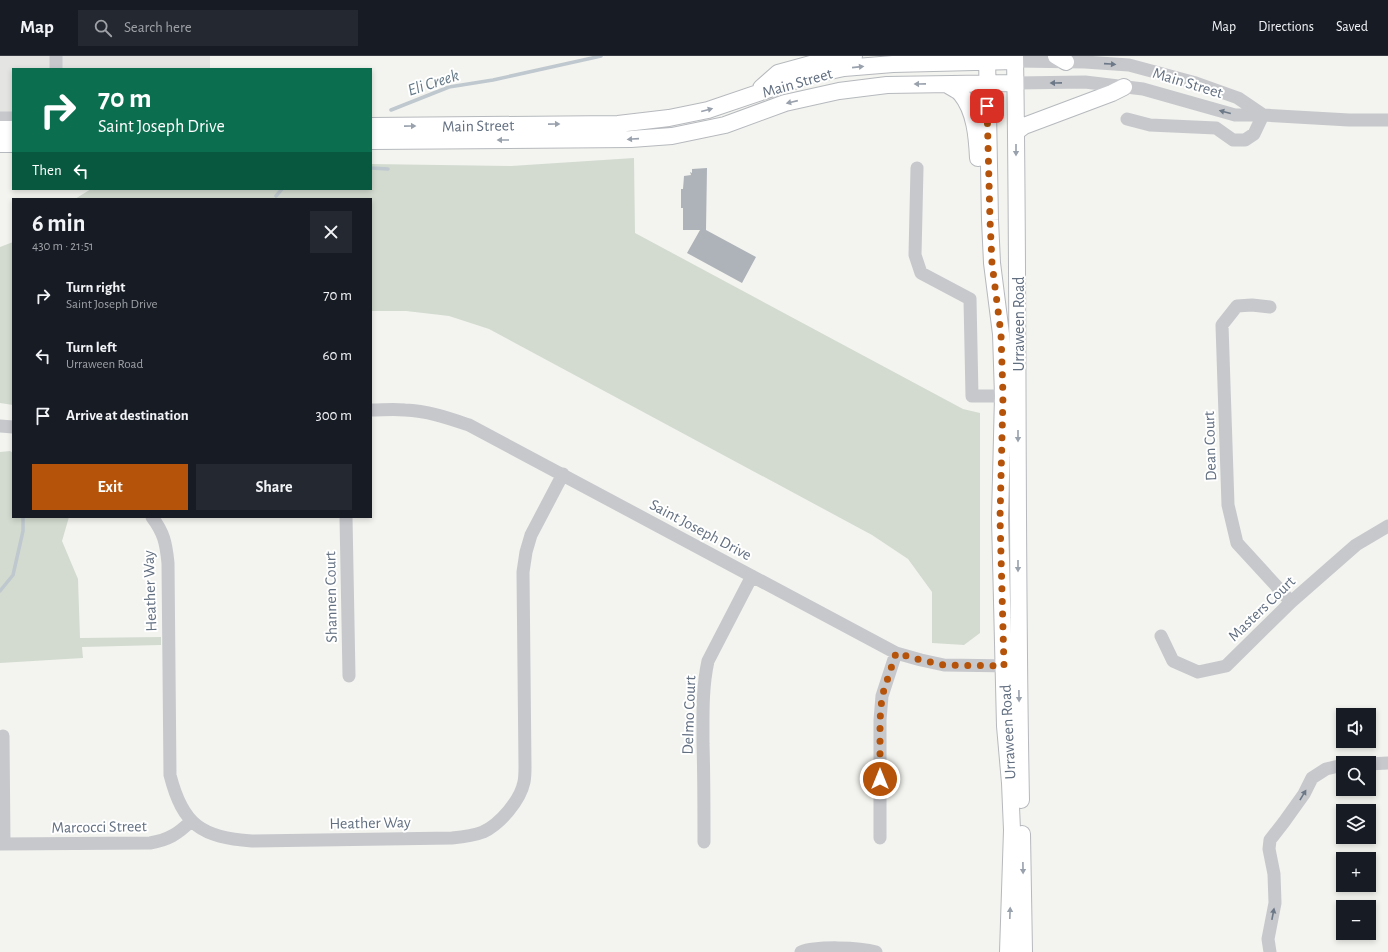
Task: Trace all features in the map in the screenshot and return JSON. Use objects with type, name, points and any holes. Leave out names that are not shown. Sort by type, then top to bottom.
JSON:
[{"type":"main road","points":[[754,94],[778,73],[818,62],[854,56]]},
{"type":"main road","name":"Main Street","points":[[372,126],[618,124],[669,118],[708,110],[811,75],[844,68],[987,59],[1015,59]]},
{"type":"main road","name":"Urraween Road","points":[[987,59],[986,84],[992,263],[1001,334],[1003,396],[1000,518],[1011,666],[1024,952]]},
{"type":"main road","name":"Urraween Road","points":[[1008,952],[1012,830],[1005,726],[1011,666],[1016,132],[1015,59]]},
{"type":"main road","name":"Main Street","points":[[372,141],[631,139],[672,136],[725,125],[784,103],[839,91],[887,85],[1015,83]]},
{"type":"main road","points":[[948,85],[960,92],[972,117],[977,139],[978,222],[992,263]]},
{"type":"main road","points":[[1016,132],[1024,126],[1112,93],[1124,87]]},
{"type":"main road","points":[[0,129],[12,129]]},
{"type":"main road","points":[[0,144],[12,144]]},
{"type":"street","points":[[56,56],[56,68]]},
{"type":"street","name":"Main Street","points":[[1015,59],[1061,59],[1129,65],[1196,83],[1238,98],[1263,115]]},
{"type":"street","name":"Main Street","points":[[1015,83],[1085,82],[1143,89],[1235,114],[1349,120],[1388,120]]},
{"type":"street","points":[[1126,119],[1150,125],[1216,128],[1233,140],[1245,140],[1254,134],[1263,115]]},
{"type":"street","points":[[0,118],[12,118]]},
{"type":"street","points":[[917,168],[915,255],[921,273],[970,299],[972,396],[1003,396]]},
{"type":"street","name":"Dean Court","points":[[1270,306],[1237,306],[1222,325],[1228,504],[1238,543],[1290,602]]},
{"type":"street","name":"Saint Joseph Drive","points":[[372,410],[405,410],[444,416],[469,425],[896,653],[944,665],[1011,666]]},
{"type":"street","points":[[0,426],[12,427]]},
{"type":"street","name":"Heather Way","points":[[153,518],[161,529],[166,547],[168,563],[170,776],[182,809],[191,821],[202,829],[215,835],[234,840],[452,838],[484,832],[508,811],[518,798],[524,777],[525,759],[523,572],[526,552],[531,535],[563,474]]},
{"type":"street","name":"Shannen Court","points":[[346,518],[348,676]]},
{"type":"street","name":"Masters Court","points":[[1162,636],[1173,660],[1198,672],[1226,666],[1290,602],[1356,545],[1388,526]]},
{"type":"street","name":"Delmo Court","points":[[704,842],[703,716],[705,674],[708,661],[752,576]]},
{"type":"street","points":[[880,838],[880,712],[882,696],[896,653]]},
{"type":"street","points":[[2,844],[3,736]]},
{"type":"street","points":[[1376,764],[1388,763]]},
{"type":"street","points":[[1270,952],[1268,938],[1275,902],[1274,874],[1269,849],[1270,840],[1304,794],[1312,778],[1326,769],[1336,766]]},
{"type":"street","name":"Marcocci Street","points":[[2,844],[150,844],[162,842],[173,837],[191,821]]},
{"type":"street","points":[[801,952],[807,950],[838,948],[876,952]]},
{"type":"shaded area","points":[[0,56],[210,56],[210,68],[12,68],[12,114],[0,114]]},
{"type":"shaded area","points":[[634,158],[635,233],[963,409],[980,413],[980,633],[964,645],[932,643],[932,592],[908,559],[872,535],[489,329],[449,316],[406,311],[372,311],[372,198],[77,198],[89,190],[372,190],[372,164],[511,166]]},
{"type":"shaded area","points":[[12,242],[12,405],[0,403],[0,247]]},
{"type":"shaded area","points":[[10,451],[12,452],[12,518],[69,518],[62,541],[78,579],[80,638],[161,637],[161,645],[82,647],[83,658],[0,663],[0,452]]},
{"type":"building","points":[[707,168],[706,230],[756,257],[742,283],[687,253],[700,230],[683,230],[681,189],[683,189],[684,176],[691,175],[690,172],[692,173],[692,169]]},
{"type":"waterway","name":"Eli Creek","points":[[391,110],[449,87],[493,80],[601,56]]},
{"type":"waterway","name":"Eli Creek","points":[[372,168],[388,169]]},
{"type":"waterway","name":"Eli Creek","points":[[276,196],[281,190]]},
{"type":"waterway","name":"Eli Creek","points":[[0,591],[13,575],[23,531],[23,518]]},
{"type":"route","points":[[880,779],[880,720],[882,696],[896,653],[944,665],[1004,666],[1000,518],[1003,396],[1001,334],[992,263],[987,106]]}]
